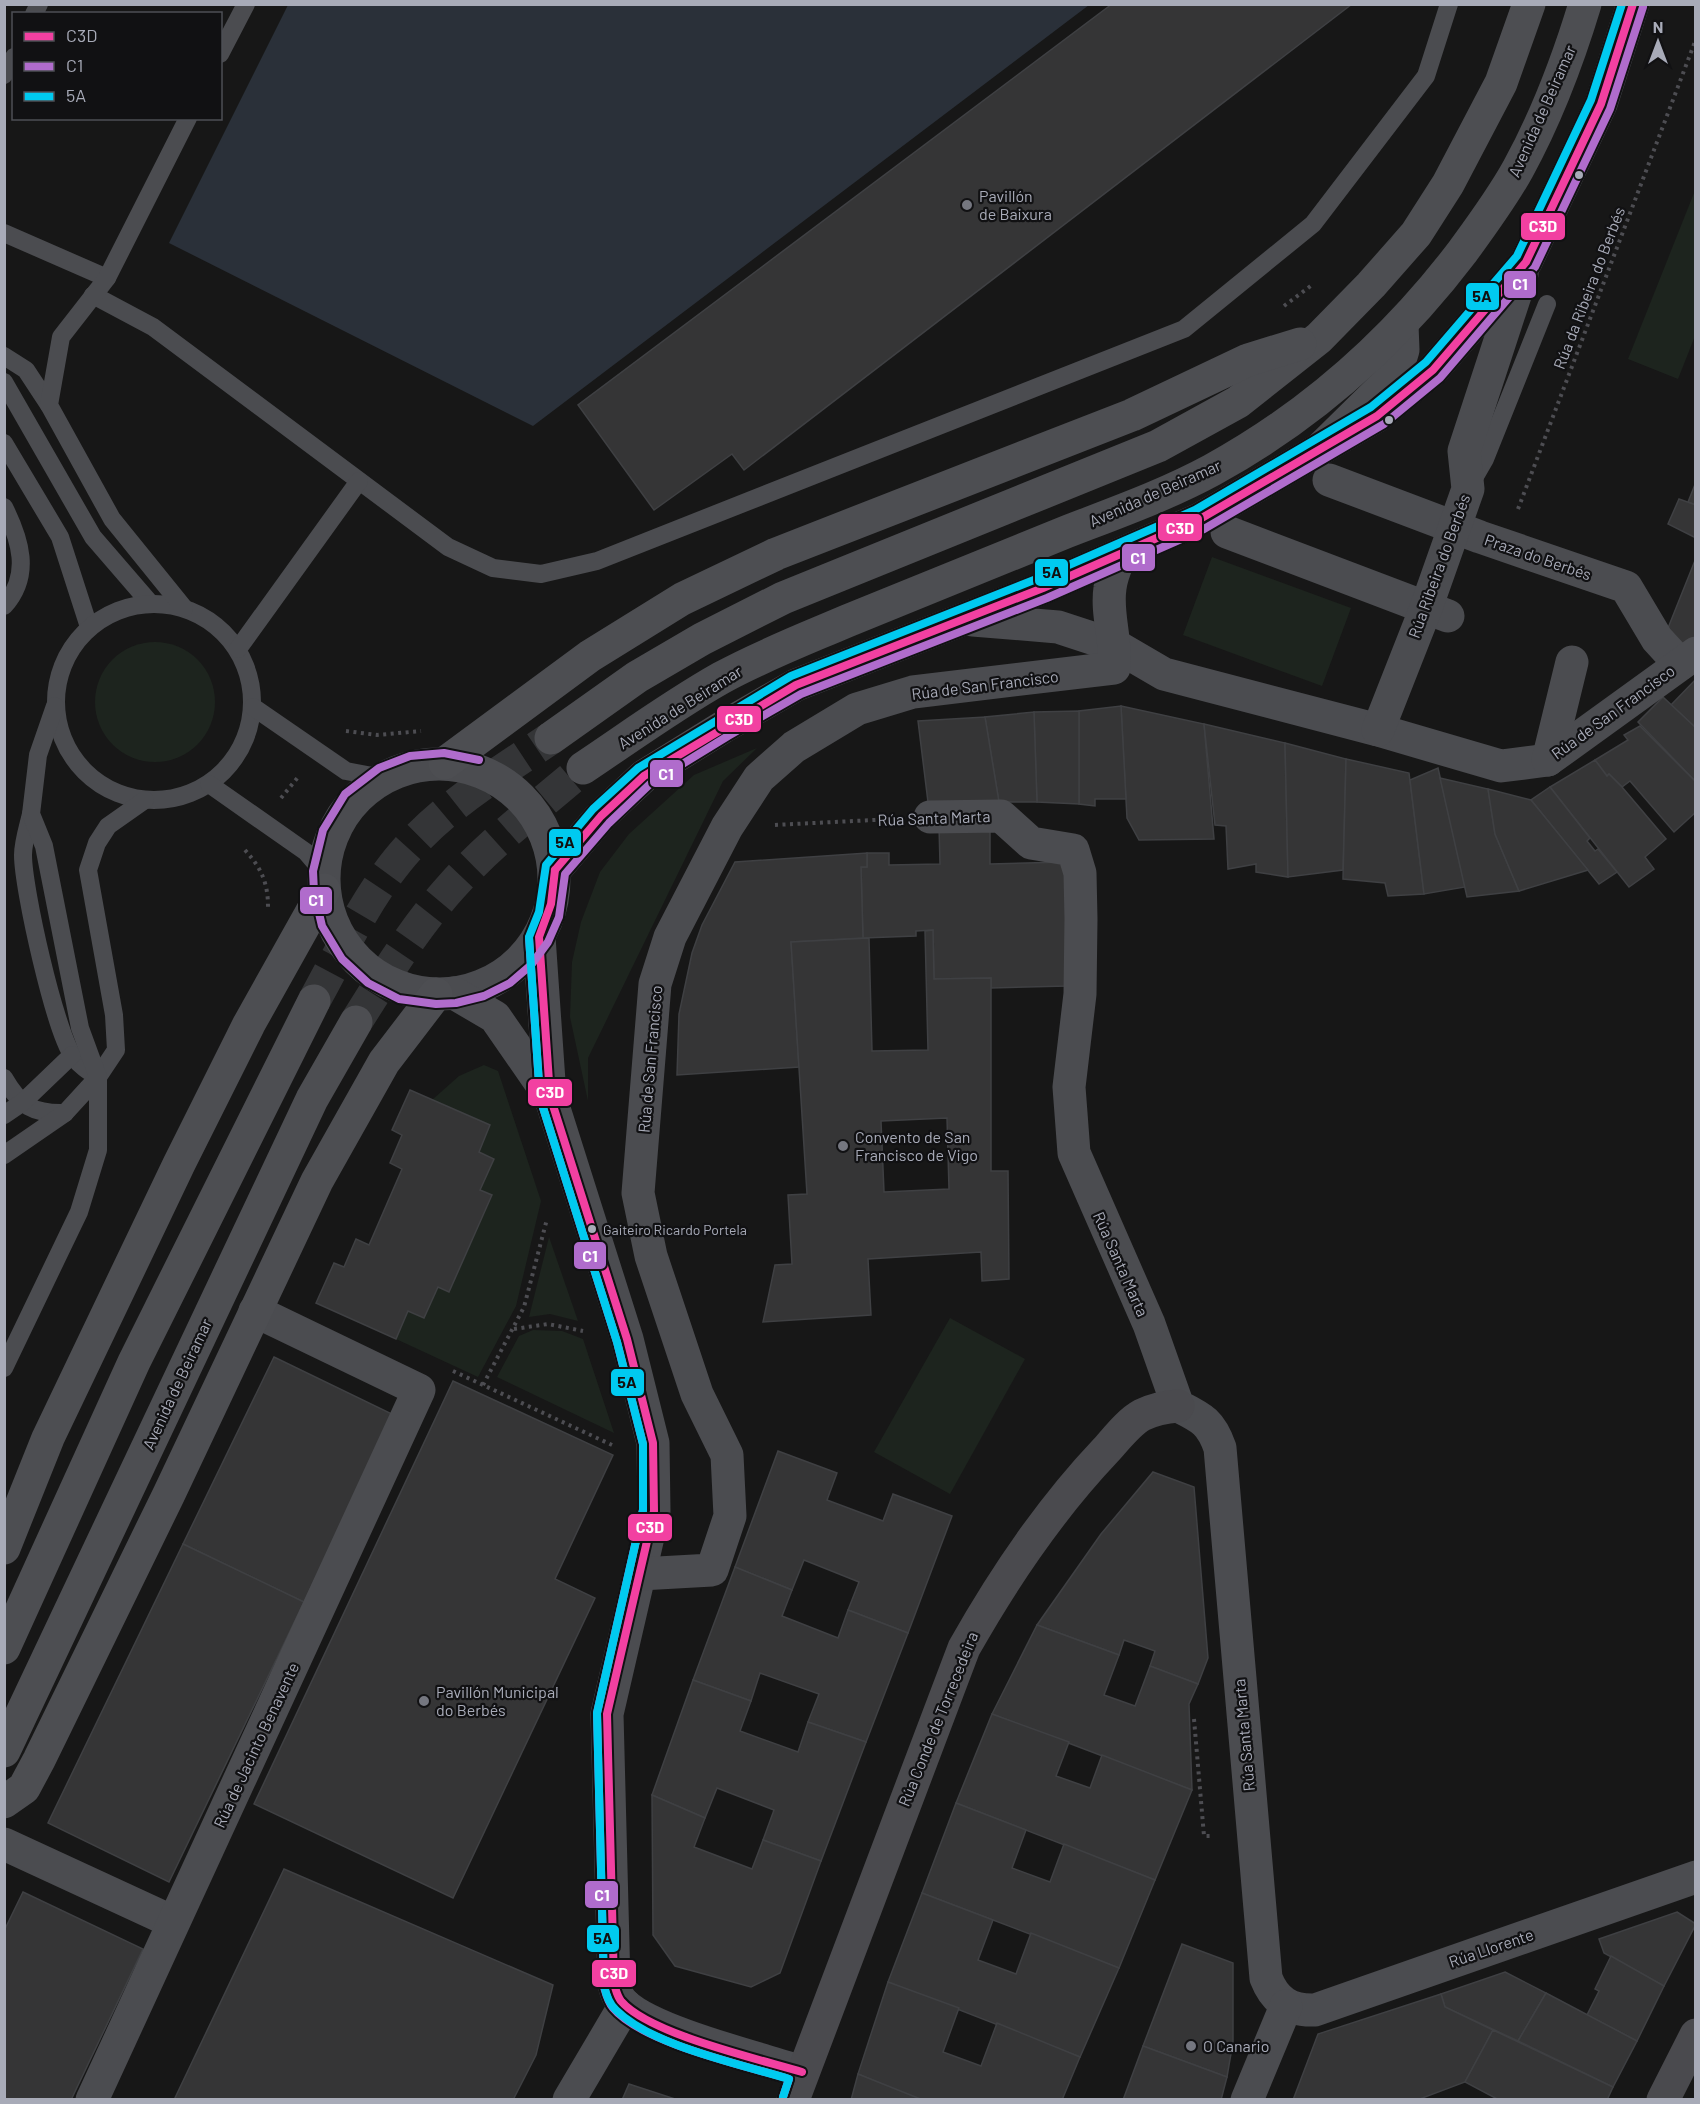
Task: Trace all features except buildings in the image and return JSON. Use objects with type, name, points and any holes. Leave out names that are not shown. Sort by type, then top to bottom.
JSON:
[{"type":"main road","points":[[551,738],[637,677],[702,639],[783,598],[1158,446],[1238,402],[1318,338],[1371,285],[1416,234],[1448,184],[1501,83],[1529,4]]},
{"type":"main road","name":"Avenida de Beiramar","points":[[583,768],[720,679],[779,650],[949,578],[1146,500],[1210,471],[1271,434],[1317,401],[1355,370],[1402,325],[1426,299],[1486,220],[1518,169],[1570,53],[1585,4]]},
{"type":"main road","points":[[1323,466],[1397,370],[1403,350],[1402,325]]},
{"type":"main road","points":[[445,763],[590,657],[682,599],[777,554],[1132,415],[1248,360],[1318,338]]},
{"type":"main road","points":[[4,1548],[48,1438],[179,1164],[324,881]]},
{"type":"main road","points":[[4,1802],[24,1788],[39,1760],[164,1505],[317,1181],[384,1062],[445,993]]},
{"type":"main road","points":[[4,1648],[134,1362],[314,1001]]},
{"type":"main road","name":"Avenida de Beiramar","points":[[4,1751],[312,1099],[357,1022]]},
{"type":"main road","name":"Rúa Conde de Torrecedeira","points":[[797,2086],[969,1638],[992,1598],[1060,1501],[1091,1466],[1141,1415],[1161,1407],[1178,1406]]},
{"type":"main road","points":[[1663,2100],[1695,2035]]},
{"type":"street","points":[[555,870],[601,816],[644,776],[796,685],[1120,556],[1323,466],[1377,416],[1433,370],[1526,262],[1601,104],[1633,4]]},
{"type":"street","name":"Rúa Ribeira do Berbés","points":[[1378,730],[1437,612],[1454,528],[1468,489],[1464,451],[1526,262]]},
{"type":"street","name":"Praza do Berbés","points":[[1323,466],[1454,528],[1626,587],[1657,639],[1688,658]]},
{"type":"street","points":[[1227,532],[1437,612]]},
{"type":"street","points":[[1116,646],[1110,619],[1110,587],[1120,556]]},
{"type":"street","name":"Rúa de San Francisco","points":[[966,619],[1058,627],[1116,646],[1164,674],[1378,730],[1501,766],[1548,760],[1688,658]]},
{"type":"street","name":"Rúa de San Francisco","points":[[640,1574],[712,1570],[730,1516],[727,1455],[697,1394],[651,1256],[638,1193],[655,984],[670,937],[727,827],[759,778],[794,747],[857,709],[914,692],[1114,668],[1116,646]]},
{"type":"street","points":[[1548,760],[1572,662]]},
{"type":"street","points":[[445,763],[477,770],[507,785],[531,808],[547,837],[555,870],[554,892],[549,915],[539,937],[523,958],[503,975],[480,986],[445,993],[403,988],[374,974],[349,951],[332,922],[324,881],[333,834],[353,801],[383,778],[413,766],[445,763]]},
{"type":"street","name":"Rúa Santa Marta","points":[[930,817],[1001,816],[1031,843],[1073,850],[1080,873],[1080,994],[1069,1087],[1074,1153],[1149,1324],[1178,1406],[1200,1417],[1214,1429],[1220,1448],[1266,1978],[1272,1993],[1286,2006]]},
{"type":"street","points":[[539,937],[550,1096],[627,1339],[653,1443],[654,1511],[607,1714],[612,1964],[616,1990],[625,2005],[650,2022],[797,2086]]},
{"type":"street","points":[[445,993],[495,1017],[550,1096]]},
{"type":"street","name":"Rúa de Jacinto Benavente","points":[[92,2100],[419,1390],[255,1311]]},
{"type":"street","points":[[4,1844],[173,1922]]},
{"type":"street","name":"Rúa Llorente","points":[[1286,2006],[1300,2011],[1315,2010],[1695,1877]]},
{"type":"street","points":[[569,2100],[625,2005]]},
{"type":"street","points":[[1247,2100],[1286,2006]]},
{"type":"lane","points":[[222,50],[246,4]]},
{"type":"lane","points":[[93,295],[153,327],[448,548],[494,568],[542,574],[597,561],[1184,329],[1313,224],[1426,76],[1449,4]]},
{"type":"lane","points":[[4,75],[12,61]]},
{"type":"lane","points":[[50,405],[61,337],[106,278],[187,120]]},
{"type":"lane","points":[[4,232],[106,278]]},
{"type":"lane","points":[[1468,489],[1485,459],[1547,304]]},
{"type":"lane","points":[[4,356],[26,370],[50,405],[112,519],[184,608]]},
{"type":"lane","points":[[4,382],[93,537],[150,603]]},
{"type":"lane","points":[[4,443],[60,537],[89,627]]},
{"type":"lane","points":[[238,649],[359,482]]},
{"type":"lane","points":[[4,507],[17,534],[23,568],[4,606]]},
{"type":"lane","points":[[55,706],[61,734],[74,759],[93,779],[118,794],[146,800],[178,797],[209,784],[231,763],[247,738],[253,707],[250,677],[238,649],[215,624],[184,608],[150,603],[117,610],[89,627],[70,649],[58,677],[55,706],[38,755],[31,814],[23,854],[31,912],[56,1014],[72,1054],[84,1068],[98,1077]]},
{"type":"lane","points":[[253,707],[346,771],[383,778]]},
{"type":"lane","points":[[209,784],[306,852],[324,881]]},
{"type":"lane","points":[[4,1155],[65,1113],[98,1077],[116,1050],[114,1015],[88,870],[97,843],[108,826],[146,800]]},
{"type":"lane","points":[[4,1368],[79,1212],[98,1150],[98,1077],[80,1028],[44,846],[31,814]]},
{"type":"lane","points":[[4,1115],[23,1102],[72,1054]]},
{"type":"lane","points":[[4,1078],[23,1102],[41,1114],[65,1113]]},
{"type":"path","name":"Rúa da Ribeira do Berbés","points":[[1504,546],[1695,39]]},
{"type":"path","points":[[267,915],[265,877],[259,866],[241,847],[339,730],[377,735],[428,730]]},
{"type":"path","name":"Rúa Santa Marta","points":[[727,827],[930,817]]},
{"type":"path","points":[[483,1385],[524,1307],[550,1208]]},
{"type":"path","points":[[513,1329],[548,1324],[589,1333]]},
{"type":"path","points":[[448,1369],[614,1446],[615,1456]]},
{"type":"path","points":[[1194,1719],[1204,1836],[1215,1836],[1214,1824]]},
{"type":"shaded area","points":[[288,4],[1089,5],[533,426],[169,243]]},
{"type":"shaded area","points":[[1694,193],[1695,336],[1678,379],[1628,359]]},
{"type":"shaded area","points":[[1212,557],[1351,608],[1322,686],[1183,635]]},
{"type":"shaded area","points":[[155,642],[178,647],[197,660],[210,679],[215,702],[210,725],[197,744],[178,757],[155,762],[132,757],[113,744],[100,725],[95,702],[100,679],[113,660],[132,647]]},
{"type":"shaded area","points":[[757,748],[723,781],[588,1058],[588,1101],[570,1017],[572,962],[581,922],[600,872],[629,834],[694,775]]},
{"type":"shaded area","points":[[484,1065],[498,1071],[541,1201],[516,1306],[478,1377],[396,1339],[408,1311],[424,1318],[438,1287],[449,1292],[492,1196],[480,1190],[494,1159],[479,1152],[490,1125],[432,1100],[459,1076]]},
{"type":"shaded area","points":[[549,1237],[578,1321],[550,1314],[529,1317]]},
{"type":"shaded area","points":[[950,1318],[1025,1359],[950,1494],[874,1452]]},
{"type":"shaded area","points":[[533,1330],[562,1331],[583,1339],[614,1433],[497,1377],[519,1336]]},
{"type":"tunnel","points":[[314,1001],[374,893],[414,842],[450,808],[551,738]]},
{"type":"tunnel","points":[[356,1022],[412,936],[451,887],[498,840],[583,768]]},
{"type":"transit line","name":"5A","points":[[783,2097],[789,2079],[722,2060],[651,2034],[632,2023],[614,2008],[608,1999],[604,1985],[597,1713],[643,1510],[643,1444],[617,1342],[540,1098],[529,937],[539,912],[546,865],[593,809],[638,768],[791,676],[1039,578],[1195,510],[1371,407],[1426,362],[1517,256],[1591,100],[1622,4]]},
{"type":"transit line","name":"C3D","points":[[555,870],[601,816],[644,776],[796,685],[1043,588],[1200,519],[1377,416],[1433,370],[1526,262],[1601,104],[1633,4]]},
{"type":"transit line","name":"C1","points":[[479,760],[444,753],[410,756],[379,768],[345,794],[323,830],[313,871],[314,892],[322,926],[342,959],[368,983],[399,999],[436,1004],[456,1003],[484,996],[510,983],[531,965],[548,942],[559,917],[565,874],[609,823],[650,784],[728,736],[801,694],[1047,598],[1204,529],[1384,424],[1440,378],[1535,267],[1610,109],[1643,7]]},
{"type":"transit line","name":"C3D","points":[[555,870],[551,904],[539,937],[550,1096],[627,1339],[653,1443],[654,1511],[607,1714],[614,1984],[621,2001],[635,2013],[655,2024],[679,2035],[733,2053],[802,2072]]},
{"type":"transit line","name":"C1","points":[[529,938],[540,1098],[617,1342],[643,1444],[643,1510],[597,1713],[604,1987],[608,2001],[613,2008],[627,2021],[646,2032],[721,2060],[789,2079],[783,2097]]},
{"type":"place","name":"Pavillón de Baixura","points":[[967,205]]},
{"type":"place","name":"Convento de San Francisco de Vigo","points":[[843,1146]]},
{"type":"place","name":"Gaiteiro Ricardo Portela","points":[[592,1229]]},
{"type":"place","name":"Pavillón Municipal do Berbés","points":[[424,1701]]},
{"type":"place","name":"O Canario","points":[[1191,2046]]}]
